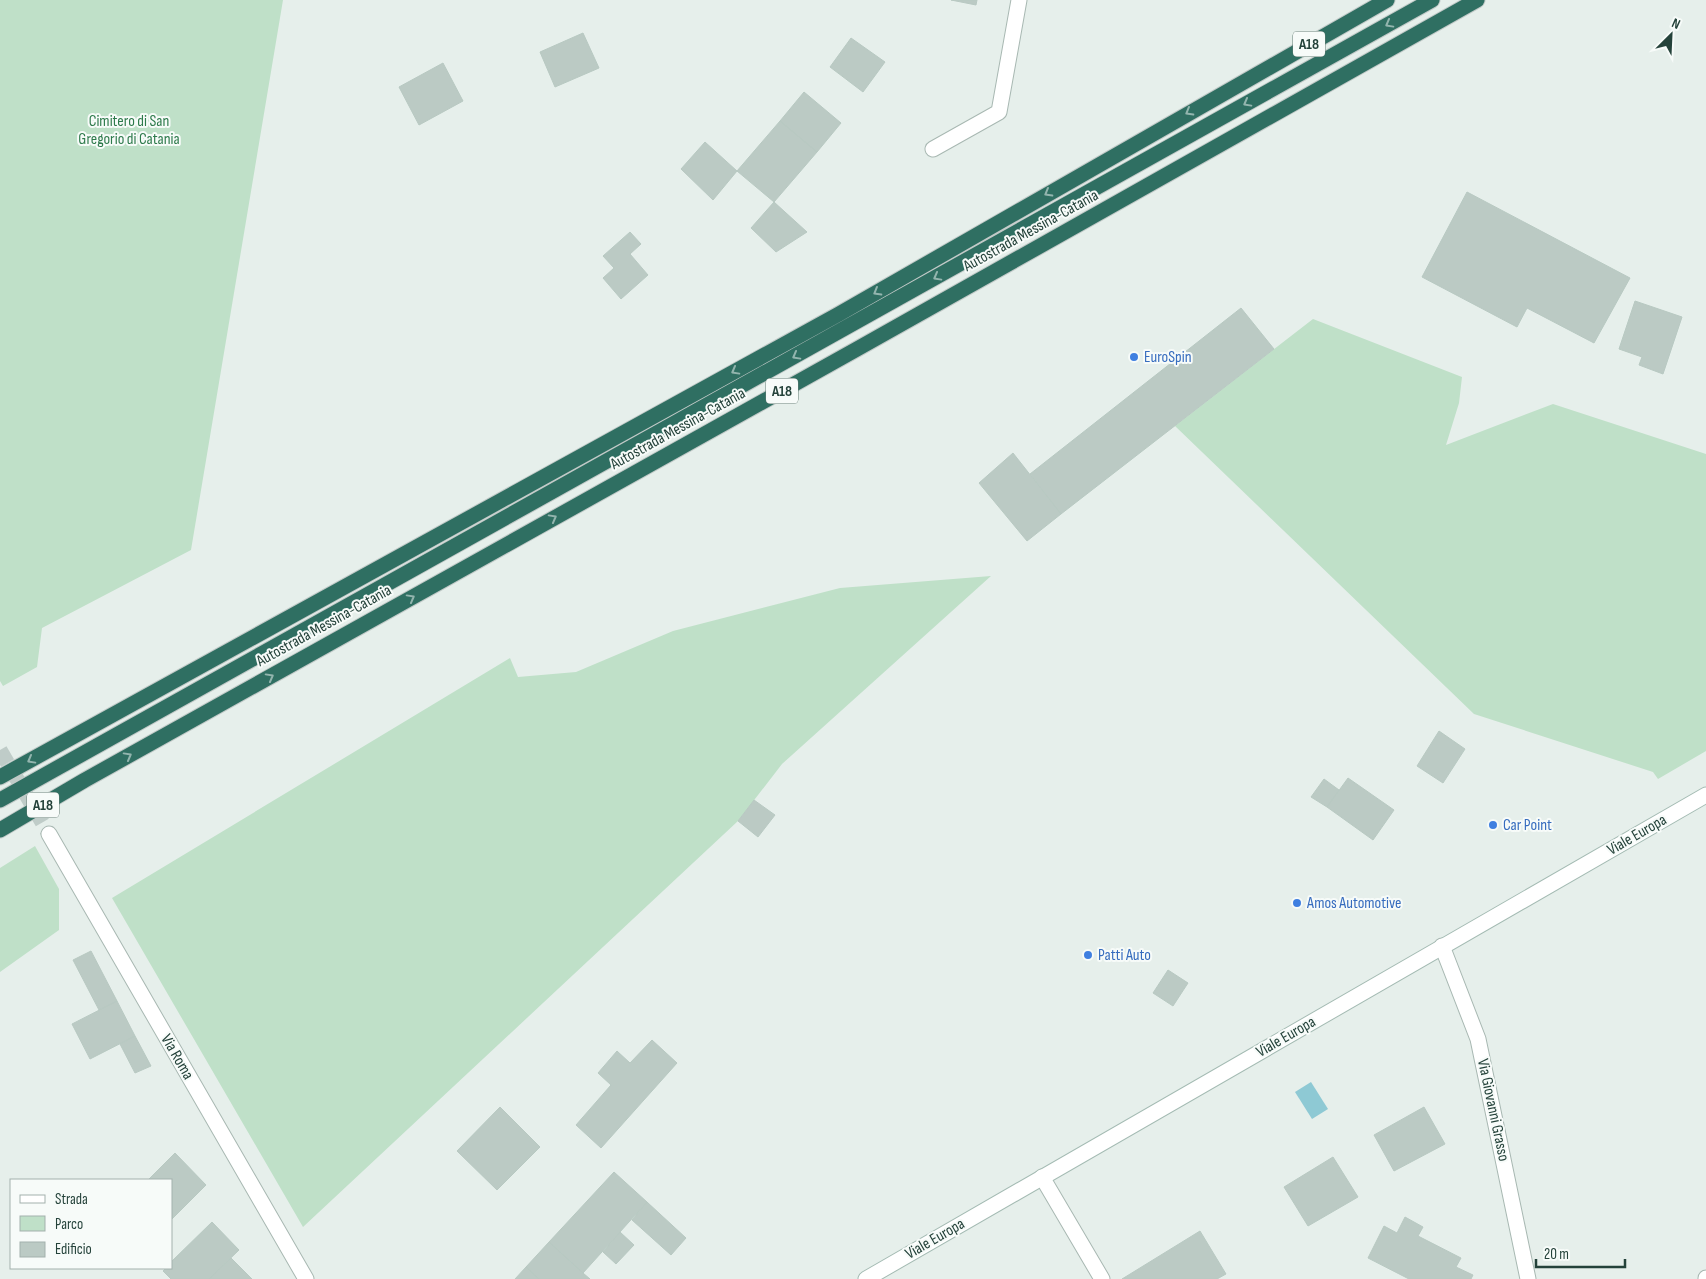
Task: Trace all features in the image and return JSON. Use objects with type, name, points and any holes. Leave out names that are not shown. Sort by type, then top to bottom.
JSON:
[{"type":"highway","name":"Autostrada Messina-Catania","points":[[0,777],[839,314],[1387,0]]},
{"type":"highway","points":[[0,800],[1432,0]]},
{"type":"highway","name":"Autostrada Messina-Catania","points":[[0,830],[94,775],[1477,0]]},
{"type":"street","points":[[933,149],[999,112],[1019,0]]},
{"type":"street","name":"Viale Europa","points":[[867,1279],[1706,795]]},
{"type":"street","name":"Via Roma","points":[[48,834],[306,1279]]},
{"type":"street","name":"Via Giovanni Grasso","points":[[1442,946],[1478,1039],[1528,1279]]},
{"type":"street","points":[[1042,1177],[1102,1279]]},
{"type":"green space","name":"Cimitero di San Gregorio di Catania","points":[[0,0],[283,0],[191,550],[42,628],[37,667],[3,686],[0,681]]},
{"type":"green space","points":[[1313,319],[1462,377],[1459,403],[1446,445],[1553,404],[1706,454],[1706,751],[1658,779],[1653,772],[1474,714],[1175,426]]},
{"type":"green space","points":[[991,576],[782,764],[738,821],[303,1227],[112,898],[510,658],[518,677],[576,672],[673,631],[840,588]]},
{"type":"green space","points":[[35,846],[59,889],[59,930],[0,972],[0,868]]},
{"type":"water","points":[[1311,1082],[1328,1109],[1312,1119],[1295,1092]]},
{"type":"building","points":[[951,0],[977,0],[976,5]]},
{"type":"building","points":[[583,33],[599,68],[555,87],[540,52]]},
{"type":"building","points":[[851,38],[885,62],[863,92],[830,67]]},
{"type":"building","points":[[443,63],[463,101],[419,125],[399,87]]},
{"type":"building","points":[[804,92],[841,123],[817,152],[780,121]]},
{"type":"building","points":[[780,121],[817,152],[774,202],[737,171]]},
{"type":"building","points":[[705,142],[737,171],[713,200],[681,169]]},
{"type":"building","points":[[1467,192],[1630,278],[1594,343],[1527,308],[1517,327],[1422,277]]},
{"type":"building","points":[[774,202],[807,232],[776,252],[751,228]]},
{"type":"building","points":[[630,232],[641,244],[630,254],[648,275],[621,299],[603,278],[614,268],[603,256]]},
{"type":"building","points":[[1635,301],[1682,317],[1663,374],[1639,365],[1642,357],[1619,349]]},
{"type":"building","points":[[1241,308],[1274,349],[1061,514],[1030,474]]},
{"type":"building","points":[[1013,453],[1061,514],[1027,541],[979,483]]},
{"type":"building","points":[[1439,731],[1465,749],[1443,783],[1417,766]]},
{"type":"building","points":[[1348,778],[1394,810],[1373,840],[1327,807]]},
{"type":"building","points":[[1324,779],[1339,790],[1327,807],[1311,797]]},
{"type":"building","points":[[754,800],[775,815],[758,837],[738,821]]},
{"type":"building","points":[[91,951],[117,1001],[99,1010],[73,960]]},
{"type":"building","points":[[1168,970],[1188,983],[1173,1006],[1153,993]]},
{"type":"building","points":[[117,1001],[135,1036],[90,1059],[72,1024]]},
{"type":"building","points":[[135,1036],[151,1066],[135,1073],[120,1044]]},
{"type":"building","points":[[652,1040],[677,1063],[601,1148],[576,1125],[611,1085],[598,1073],[617,1051],[630,1063]]},
{"type":"building","points":[[500,1107],[540,1147],[497,1190],[457,1151]]},
{"type":"building","points":[[1424,1107],[1445,1144],[1394,1171],[1374,1135]]},
{"type":"building","points":[[175,1153],[206,1185],[172,1219],[172,1179],[149,1179]]},
{"type":"building","points":[[1333,1157],[1358,1197],[1308,1226],[1284,1187]]},
{"type":"building","points":[[614,1172],[647,1202],[583,1273],[549,1242]]},
{"type":"building","points":[[647,1202],[686,1238],[671,1255],[632,1220]]},
{"type":"building","points":[[1405,1217],[1423,1227],[1418,1236],[1461,1258],[1456,1267],[1473,1275],[1471,1279],[1409,1279],[1368,1258],[1384,1226],[1397,1233]]},
{"type":"building","points":[[212,1222],[239,1250],[209,1279],[171,1279],[163,1271],[165,1269],[172,1269],[172,1261]]},
{"type":"building","points":[[1200,1231],[1226,1274],[1217,1279],[1122,1279]]},
{"type":"building","points":[[620,1232],[634,1245],[616,1264],[603,1252]]},
{"type":"building","points":[[549,1242],[590,1279],[539,1279],[526,1267]]},
{"type":"building","points":[[231,1258],[252,1279],[209,1279]]},
{"type":"building","points":[[526,1267],[539,1279],[515,1279]]},
{"type":"tunnel","points":[[0,750],[49,834]]},
{"type":"place","name":"EuroSpin","points":[[1134,357]]},
{"type":"place","name":"Car Point","points":[[1493,825]]},
{"type":"place","name":"Amos Automotive","points":[[1297,903]]},
{"type":"place","name":"Patti Auto","points":[[1088,955]]}]
